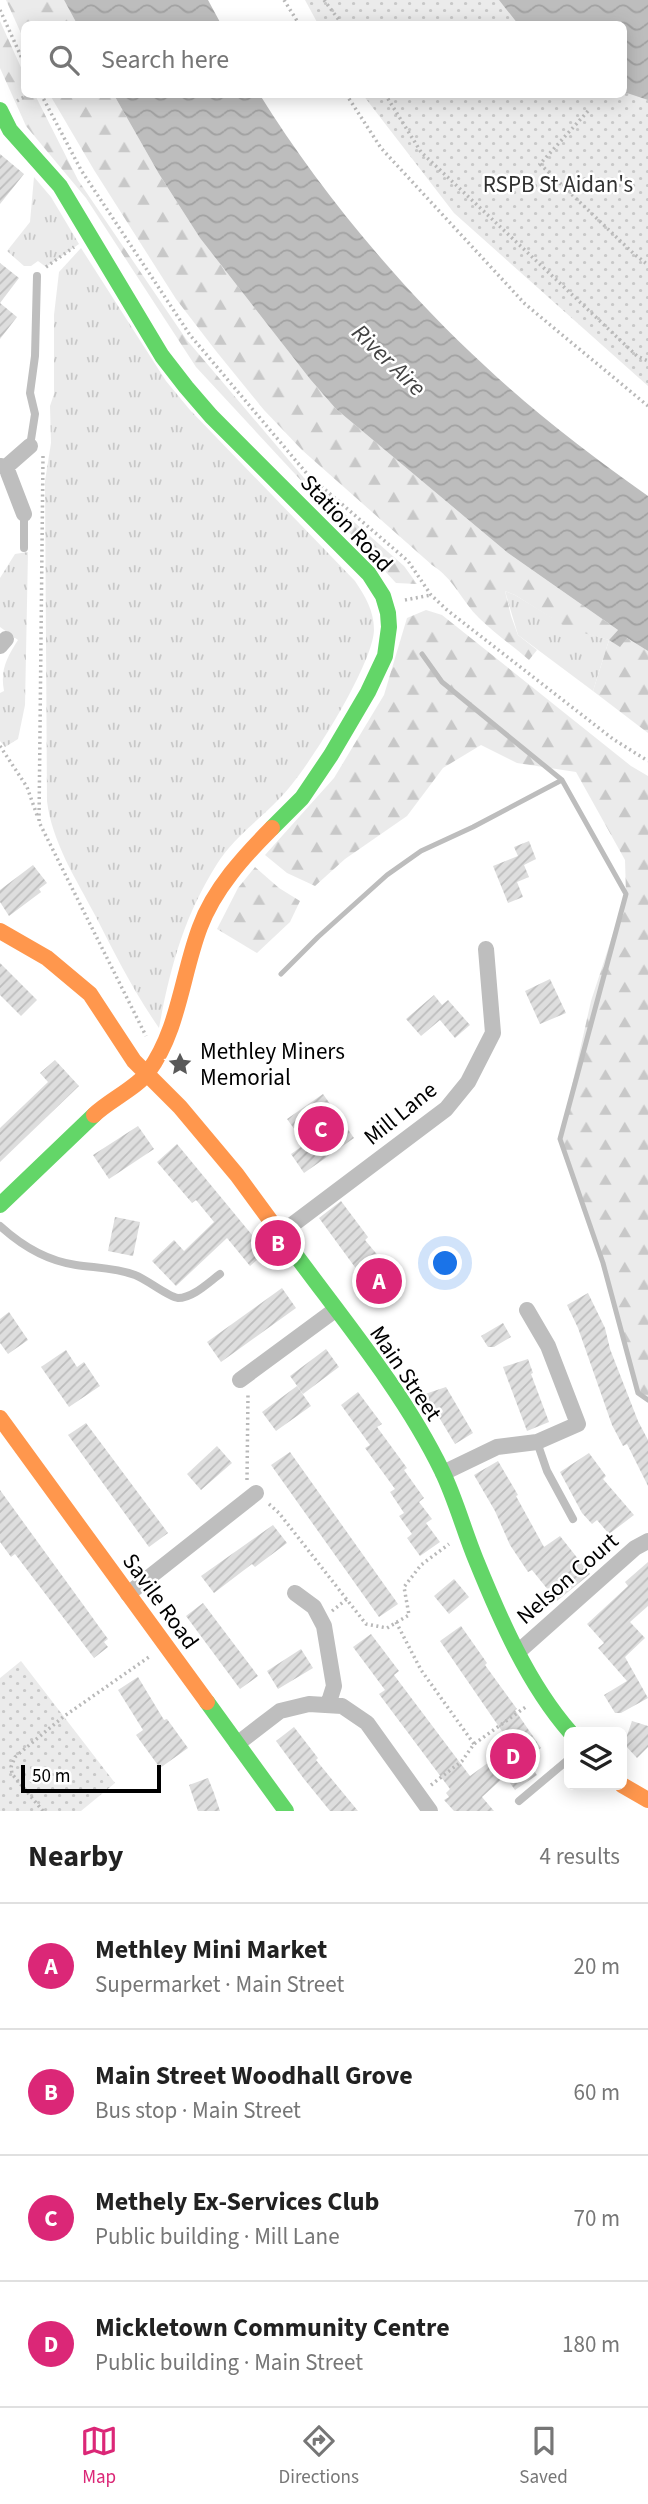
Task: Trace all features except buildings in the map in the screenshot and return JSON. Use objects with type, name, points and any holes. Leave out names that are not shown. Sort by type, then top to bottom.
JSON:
[{"type":"street","name":"Station Road","points":[[0,110],[10,130],[60,186],[162,356],[211,416],[369,574],[385,604],[389,627],[385,656],[368,692],[302,798],[246,853],[214,898],[200,926],[164,1044],[147,1075]]},
{"type":"street","points":[[24,514],[3,466],[37,449]]},
{"type":"street","name":"Main Street","points":[[0,931],[47,958],[90,994],[123,1046],[237,1174],[412,1415],[443,1473],[465,1531],[518,1652],[566,1727]]},
{"type":"street","name":"Mill Lane","points":[[280,1234],[446,1109],[468,1082],[493,1033],[486,949]]},
{"type":"street","points":[[0,1205],[102,1107],[147,1075]]},
{"type":"street","points":[[240,1380],[335,1310]]},
{"type":"street","points":[[443,1473],[497,1447],[537,1442],[578,1424],[548,1346],[527,1310]]},
{"type":"street","name":"Savile Road","points":[[0,1418],[237,1744],[279,1809]]},
{"type":"street","points":[[128,1594],[256,1493]]},
{"type":"street","name":"Nelson Court","points":[[518,1652],[635,1548],[648,1541]]},
{"type":"street","points":[[295,1594],[314,1607],[324,1626],[334,1686],[328,1705]]},
{"type":"street","points":[[237,1744],[280,1711],[309,1704],[341,1706],[367,1723],[430,1811]]},
{"type":"street","points":[[627,1788],[648,1800]]},
{"type":"lane","points":[[37,276],[35,356],[30,393],[37,449]]},
{"type":"lane","points":[[24,514],[24,548]]},
{"type":"lane","points":[[0,1226],[24,1246],[48,1258],[75,1265],[117,1269],[157,1285],[167,1294],[178,1298],[190,1295],[220,1274]]},
{"type":"lane","points":[[537,1442],[547,1471],[573,1519]]},
{"type":"lane","points":[[519,1801],[564,1763]]},
{"type":"path","points":[[284,0],[297,21]]},
{"type":"path","points":[[324,0],[340,21]]},
{"type":"path","points":[[0,10],[21,56]]},
{"type":"path","points":[[43,98],[81,170],[190,335],[308,475],[408,561],[431,595],[613,739],[648,761]]},
{"type":"path","points":[[349,98],[381,148],[525,304],[648,406]]},
{"type":"path","points":[[388,98],[421,152],[637,356],[648,361]]},
{"type":"path","points":[[588,111],[540,164],[632,253],[648,265]]},
{"type":"path","points":[[46,267],[90,236]]},
{"type":"path","points":[[37,449],[39,822]]},
{"type":"path","points":[[385,604],[431,595]]},
{"type":"path","points":[[0,746],[27,787],[39,822],[145,1035],[164,1044]]},
{"type":"path","points":[[240,1380],[248,1391],[247,1481],[256,1493],[279,1513],[366,1624],[387,1628],[409,1615],[404,1587],[421,1566],[465,1531]]},
{"type":"path","points":[[396,1622],[421,1670],[474,1744]]},
{"type":"path","points":[[43,1811],[12,1774],[15,1757],[63,1717],[165,1646]]},
{"type":"path","points":[[418,1793],[440,1780],[463,1761],[474,1744],[544,1695]]},
{"type":"green space","points":[[6,0],[64,0],[75,21],[21,21],[21,33]]},
{"type":"green space","name":"RSPB St Aidan's","points":[[305,0],[648,0],[648,386],[454,213],[365,98],[627,98],[627,21],[316,21]]},
{"type":"green space","points":[[0,21],[21,67],[21,98],[37,98],[78,180],[186,339],[304,478],[404,566],[417,584],[396,583],[196,367],[86,198],[26,126],[0,68]]},
{"type":"green space","points":[[52,98],[116,98],[159,174],[200,238],[336,409],[508,553],[618,630],[609,640],[569,629],[505,591],[518,635],[537,650],[529,660],[491,629],[440,571],[302,450],[264,410],[176,299]]},
{"type":"green space","points":[[34,177],[51,197],[79,244],[46,267],[38,261],[31,266],[24,266],[7,251],[30,222]]},
{"type":"green space","points":[[81,248],[166,381],[190,410],[355,581],[368,604],[374,623],[371,646],[363,668],[321,743],[291,786],[230,846],[205,884],[180,943],[159,1028],[125,973],[66,860],[54,831],[47,801],[45,481],[51,443],[50,406],[54,394],[54,315],[59,272]]},
{"type":"green space","points":[[28,552],[25,705],[18,739],[5,747],[0,741],[0,693],[4,691],[5,664],[18,640],[0,627],[0,578],[15,554]]},
{"type":"green space","points":[[505,591],[569,628],[609,640],[593,691],[518,635]]},
{"type":"green space","points":[[426,610],[442,615],[631,766],[648,776],[648,1400],[638,1393],[603,1263],[560,1139],[591,1001],[626,894],[625,860],[576,772],[517,763],[481,745],[443,768],[407,816],[345,859],[315,886],[287,873],[265,855],[334,778],[384,695],[407,618]]},
{"type":"green space","points":[[627,638],[648,651],[648,733],[593,691],[609,640]]},
{"type":"green space","points":[[255,867],[279,888],[300,901],[290,922],[257,953],[217,929],[238,888]]},
{"type":"green space","points":[[21,1661],[115,1783],[81,1811],[0,1811],[0,1678]]},
{"type":"water","points":[[64,0],[208,0],[219,21],[75,21]]},
{"type":"water","points":[[499,0],[648,0],[648,100],[627,93],[627,21],[516,21]]},
{"type":"water","name":"River Aire","points":[[116,98],[262,98],[308,166],[363,238],[454,337],[524,401],[648,496],[648,651],[627,638],[620,647],[609,640],[618,630],[508,553],[336,409],[200,238],[159,174]]},
{"type":"waterway","points":[[422,654],[442,682],[562,780],[626,894],[560,1139],[603,1263],[638,1393],[648,1400]]},
{"type":"waterway","points":[[281,974],[387,875],[421,851],[562,780]]},
{"type":"traffic: fast","points":[[0,110],[10,130],[60,186],[162,356],[186,387],[211,416],[369,574],[383,596],[389,627],[385,656],[368,692],[302,798],[272,828]]},
{"type":"traffic: fast","points":[[0,1205],[94,1115]]},
{"type":"traffic: fast","points":[[281,1235],[367,1350],[426,1440],[447,1482],[505,1628],[528,1672],[566,1727]]},
{"type":"traffic: fast","points":[[207,1702],[286,1811]]},
{"type":"traffic: slow","points":[[94,1115],[143,1078],[158,1056],[167,1038],[206,913],[231,874],[272,828]]},
{"type":"traffic: slow","points":[[0,931],[47,958],[90,994],[134,1061],[180,1107],[237,1175],[281,1235]]},
{"type":"traffic: slow","points":[[0,1418],[207,1702]]},
{"type":"traffic: slow","points":[[627,1788],[648,1800]]},
{"type":"place","name":"Methley Miners Memorial","points":[[180,1064]]},
{"type":"place","name":"Methely Ex-Services Club","points":[[321,1129]]},
{"type":"place","name":"Main Street Woodhall Grove","points":[[278,1243]]},
{"type":"place","name":"Methley Mini Market","points":[[379,1281]]},
{"type":"place","name":"Mickletown Community Centre","points":[[513,1756]]}]
